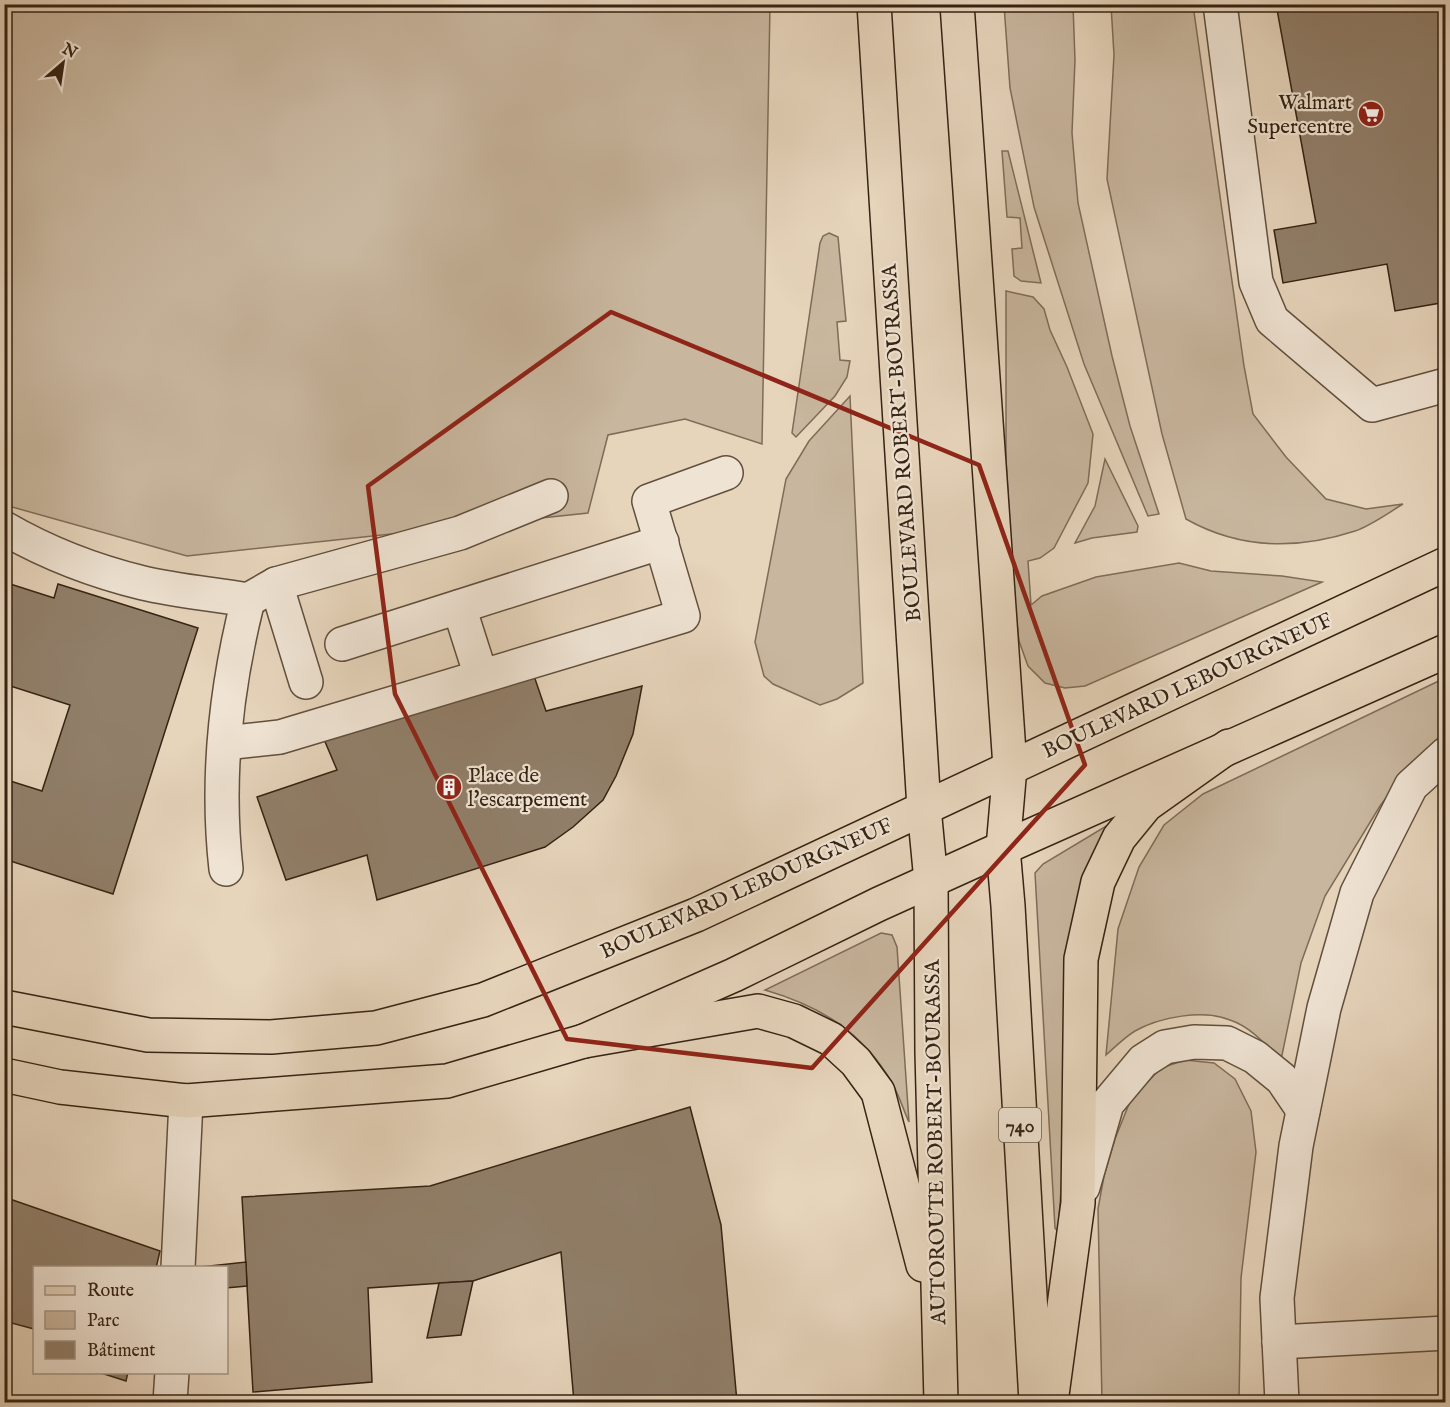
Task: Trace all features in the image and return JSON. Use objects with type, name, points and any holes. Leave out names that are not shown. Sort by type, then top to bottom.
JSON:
[{"type":"main road","name":"BOULEVARD ROBERT-BOURASSA","points":[[874,4],[924,808],[931,881]]},
{"type":"main road","points":[[957,4],[1010,767],[1003,848]]},
{"type":"main road","name":"BOULEVARD LEBOURGNEUF","points":[[4,1007],[148,1035],[271,1037],[376,1028],[483,1000],[696,915],[1446,564]]},
{"type":"main road","points":[[584,1041],[734,975],[1003,848],[1446,651]]},
{"type":"main road","points":[[1051,1402],[1078,1203],[1081,959],[1098,882],[1119,838],[1146,805],[1229,746]]},
{"type":"main road","name":"740","points":[[1003,848],[1036,1402]]},
{"type":"main road","name":"AUTOROUTE ROBERT-BOURASSA","points":[[931,881],[932,1052],[941,1402]]},
{"type":"main road","points":[[4,1076],[60,1087],[186,1101],[447,1081],[584,1041],[758,1011],[795,1021],[831,1039],[856,1062],[878,1092],[938,1320]]},
{"type":"lane","points":[[1220,4],[1256,282],[1272,320],[1372,405],[1446,385]]},
{"type":"lane","points":[[225,742],[280,737],[684,616],[649,501],[726,473]]},
{"type":"lane","points":[[4,528],[34,545],[73,561],[142,582],[262,592],[460,533],[551,496]]},
{"type":"lane","points":[[342,644],[662,542]]},
{"type":"lane","points":[[262,592],[306,682]]},
{"type":"lane","points":[[226,869],[221,825],[225,742],[237,643],[262,592]]},
{"type":"lane","points":[[459,607],[481,676]]},
{"type":"lane","points":[[1282,1402],[1277,1298],[1296,1146],[1324,1008],[1357,893],[1411,786],[1446,754]]},
{"type":"lane","points":[[1078,1203],[1107,1104],[1143,1060],[1165,1047],[1194,1042],[1227,1042],[1255,1058],[1282,1079],[1303,1110]]},
{"type":"lane","points":[[178,1266],[186,1101]]},
{"type":"lane","points":[[1279,1342],[1446,1333]]},
{"type":"lane","points":[[170,1402],[172,1374]]},
{"type":"highlighted area","points":[[611,312],[979,465],[1085,765],[812,1068],[567,1039],[395,694],[368,486]]},
{"type":"green space","points":[[4,5],[770,5],[762,444],[685,419],[608,435],[588,513],[187,556],[5,505]]},
{"type":"green space","points":[[1004,5],[1073,5],[1075,60],[1072,133],[1078,203],[1130,426],[1159,514],[1148,516],[1084,364],[1034,207],[1010,88]]},
{"type":"green space","points":[[1111,5],[1193,5],[1244,366],[1253,414],[1286,457],[1326,499],[1366,509],[1403,504],[1368,526],[1312,541],[1269,543],[1227,536],[1186,519],[1162,434],[1107,179],[1114,55]]},
{"type":"green space","points":[[1002,151],[1008,151],[1041,283],[1021,281],[1014,276],[1012,249],[1022,248],[1020,218],[1007,217]]},
{"type":"green space","points":[[829,233],[838,237],[846,321],[837,322],[840,360],[850,361],[847,377],[835,396],[796,437],[792,433],[820,243],[823,236]]},
{"type":"green space","points":[[1006,291],[1033,297],[1044,309],[1050,330],[1093,434],[1088,483],[1054,548],[1040,558],[1028,561],[1031,605],[1042,596],[1096,577],[1179,563],[1211,571],[1282,576],[1322,582],[1085,686],[1065,688],[1045,683],[1028,666],[1019,641],[1014,597],[1006,459]]},
{"type":"green space","points":[[850,396],[863,683],[837,699],[820,705],[773,684],[764,676],[755,642],[786,479],[809,441]]},
{"type":"green space","points":[[1105,459],[1138,526],[1137,532],[1092,538],[1075,543],[1095,506]]},
{"type":"green space","points":[[1445,678],[1445,738],[1408,768],[1380,806],[1325,896],[1301,963],[1281,1060],[1245,1027],[1230,1020],[1207,1015],[1169,1018],[1145,1026],[1128,1036],[1106,1055],[1118,929],[1139,867],[1164,825],[1203,794]]},
{"type":"green space","points":[[1113,822],[1116,840],[1069,1075],[1058,1232],[1055,1228],[1035,873],[1043,864]]},
{"type":"green space","points":[[881,933],[892,935],[897,947],[909,1122],[892,1083],[868,1049],[854,1035],[822,1013],[785,996],[765,990]]},
{"type":"green space","points":[[1185,1060],[1214,1063],[1235,1079],[1251,1111],[1256,1152],[1241,1278],[1239,1402],[1102,1402],[1098,1209],[1104,1176],[1115,1139],[1131,1099],[1161,1068]]},
{"type":"building","name":"Walmart Supercentre","points":[[1276,4],[1446,4],[1446,302],[1395,311],[1387,264],[1283,283],[1274,230],[1316,223]]},
{"type":"building","points":[[4,582],[54,598],[58,584],[198,628],[113,894],[4,859],[4,779],[42,791],[70,705],[4,684]]},
{"type":"building","name":"Place de l'escarpement","points":[[532,670],[546,711],[642,686],[633,734],[616,776],[603,800],[573,827],[545,847],[377,900],[367,855],[286,880],[257,797],[337,770],[323,737]]},
{"type":"building","points":[[690,1107],[721,1225],[737,1402],[574,1402],[561,1252],[473,1281],[368,1288],[372,1382],[253,1392],[242,1197],[430,1186]]},
{"type":"building","points":[[4,1197],[160,1251],[156,1266],[33,1266],[33,1329],[4,1321]]},
{"type":"building","points":[[246,1262],[247,1286],[228,1288],[228,1266],[209,1266]]},
{"type":"building","points":[[473,1281],[461,1335],[427,1338],[439,1283]]},
{"type":"building","points":[[104,1374],[128,1374],[126,1381]]},
{"type":"place","name":"Walmart Supercentre","points":[[1371,114]]},
{"type":"place","name":"Place de l'escarpement","points":[[449,787]]}]
